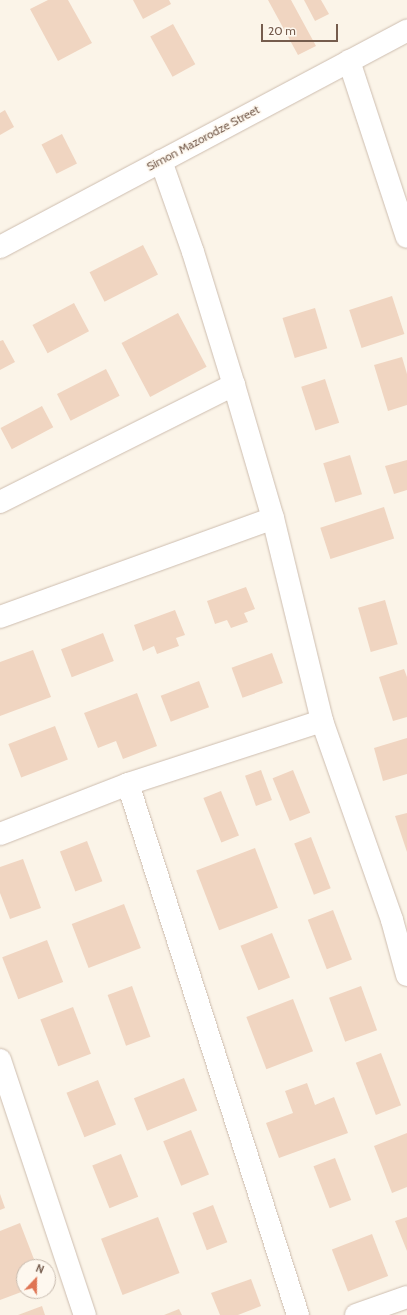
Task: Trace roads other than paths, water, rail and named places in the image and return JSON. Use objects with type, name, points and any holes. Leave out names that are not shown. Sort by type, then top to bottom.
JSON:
[{"type":"street","name":"Simon Mazorodze Street","points":[[0,247],[161,160],[407,31]]},
{"type":"street","points":[[349,61],[407,237]]},
{"type":"street","points":[[161,160],[193,252],[234,385],[272,518],[322,721],[399,918],[407,975]]},
{"type":"street","points":[[0,502],[234,385]]},
{"type":"street","points":[[0,617],[272,518]]},
{"type":"street","points":[[0,834],[128,784],[322,721]]},
{"type":"street","points":[[128,784],[298,1315]]},
{"type":"street","points":[[0,1060],[85,1315]]},
{"type":"street","points":[[356,1315],[407,1297]]}]
